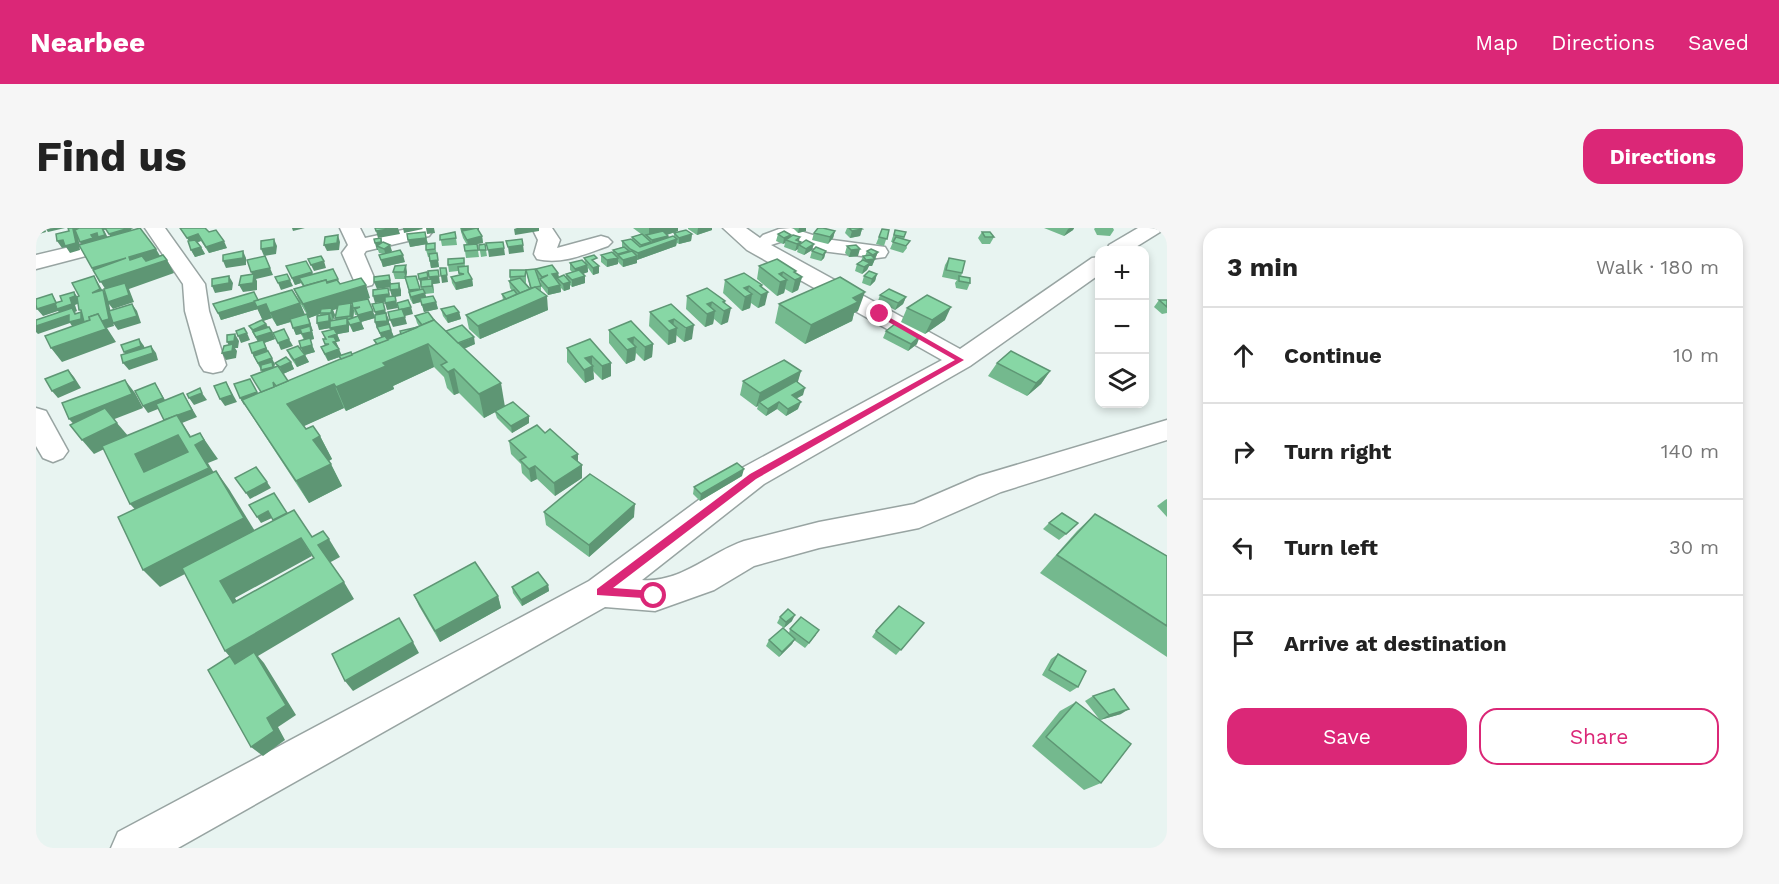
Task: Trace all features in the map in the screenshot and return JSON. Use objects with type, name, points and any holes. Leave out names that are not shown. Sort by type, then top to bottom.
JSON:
[{"type":"street","points":[[542,228],[549,240],[545,254],[560,255],[601,242]]},
{"type":"street","points":[[733,228],[771,237],[961,360]]},
{"type":"street","points":[[1110,228],[1152,233]]},
{"type":"street","points":[[36,262],[161,229],[194,284],[197,311],[213,365]]},
{"type":"street","points":[[364,280],[352,253],[355,237],[422,232]]},
{"type":"street","points":[[771,237],[786,233],[822,245],[877,252]]},
{"type":"street","points":[[1125,246],[1152,233]]},
{"type":"street","points":[[134,848],[601,592],[753,476],[961,360],[1095,266]]},
{"type":"street","points":[[36,418],[53,451]]},
{"type":"street","points":[[601,592],[654,596],[702,580],[744,555],[819,535],[919,516],[990,484],[1167,430]]},
{"type":"building","points":[[68,228],[76,228],[73,229],[76,243],[65,246],[63,240],[57,241],[56,234],[69,231]]},
{"type":"building","points":[[102,228],[105,235],[98,237],[97,233],[91,235],[93,238],[80,242],[75,230]]},
{"type":"building","points":[[105,228],[129,228],[109,234]]},
{"type":"building","points":[[140,228],[156,249],[129,257],[130,260],[142,256],[146,261],[163,255],[167,260],[100,282],[93,270],[126,258],[92,268],[79,245]]},
{"type":"building","points":[[180,228],[205,228],[209,232],[216,230],[224,241],[206,247],[198,234],[187,238]]},
{"type":"building","points":[[375,228],[395,228],[376,231]]},
{"type":"building","points":[[477,228],[482,236],[467,240],[462,231]]},
{"type":"building","points":[[818,228],[835,231],[830,237],[814,233]]},
{"type":"building","points":[[849,228],[860,228],[862,229],[852,231]]},
{"type":"building","points":[[882,229],[889,230],[887,239],[879,237]]},
{"type":"building","points":[[686,230],[692,234],[679,238],[674,233]]},
{"type":"building","points":[[895,230],[906,232],[904,237],[894,235]]},
{"type":"building","points":[[663,231],[668,236],[652,240],[646,235]]},
{"type":"building","points":[[784,231],[791,235],[784,238],[778,234]]},
{"type":"building","points":[[425,232],[426,238],[408,240],[407,234]]},
{"type":"building","points":[[455,232],[456,238],[440,240],[440,235]]},
{"type":"building","points":[[982,232],[990,232],[994,237],[985,237]]},
{"type":"building","points":[[642,234],[651,242],[641,245],[632,237]]},
{"type":"building","points":[[338,235],[337,243],[324,245],[325,237]]},
{"type":"building","points":[[793,235],[800,237],[796,240],[801,242],[797,244],[786,240]]},
{"type":"building","points":[[673,236],[677,239],[638,253],[622,241],[631,239],[640,247]]},
{"type":"building","points":[[896,237],[910,241],[906,246],[893,242]]},
{"type":"building","points":[[381,238],[381,242],[375,243],[374,239]]},
{"type":"building","points":[[274,239],[274,247],[261,249],[261,241]]},
{"type":"building","points":[[522,239],[523,245],[508,247],[506,241]]},
{"type":"building","points":[[195,240],[201,247],[191,250],[188,241]]},
{"type":"building","points":[[806,240],[814,244],[806,249],[799,245]]},
{"type":"building","points":[[383,242],[390,245],[384,249],[377,246]]},
{"type":"building","points":[[503,242],[504,248],[488,250],[486,243]]},
{"type":"building","points":[[435,243],[435,249],[426,250],[426,244]]},
{"type":"building","points":[[477,244],[478,250],[465,251],[464,245]]},
{"type":"building","points":[[485,244],[486,250],[479,250],[479,245]]},
{"type":"building","points":[[856,245],[860,249],[851,250],[847,246]]},
{"type":"building","points":[[624,247],[629,251],[618,254],[613,250]]},
{"type":"building","points":[[816,247],[826,251],[823,255],[812,251]]},
{"type":"building","points":[[871,249],[878,252],[873,255],[867,251]]},
{"type":"building","points":[[400,250],[403,255],[381,260],[379,255]]},
{"type":"building","points":[[243,251],[243,258],[223,261],[223,255]]},
{"type":"building","points":[[632,251],[637,256],[623,260],[618,255]]},
{"type":"building","points":[[612,252],[618,258],[607,260],[601,255]]},
{"type":"building","points":[[437,253],[438,260],[430,261],[429,254]]},
{"type":"building","points":[[594,255],[597,258],[592,260],[599,266],[593,268],[584,258]]},
{"type":"building","points":[[871,255],[875,259],[866,260],[863,256]]},
{"type":"building","points":[[265,256],[270,268],[251,272],[247,260]]},
{"type":"building","points":[[321,256],[324,261],[311,265],[308,259]]},
{"type":"building","points":[[464,258],[464,263],[448,265],[448,259]]},
{"type":"building","points":[[949,258],[965,261],[962,273],[946,270]]},
{"type":"building","points":[[777,259],[802,277],[795,280],[783,272],[779,274],[787,280],[780,282],[759,266]]},
{"type":"building","points":[[582,260],[587,265],[575,269],[570,263]]},
{"type":"building","points":[[863,260],[870,263],[864,267],[857,264]]},
{"type":"building","points":[[306,261],[312,272],[292,278],[286,266]]},
{"type":"building","points":[[406,265],[404,272],[393,272],[395,266]]},
{"type":"building","points":[[552,265],[558,273],[552,274],[560,285],[548,288],[540,279],[548,275],[542,277],[536,269]]},
{"type":"building","points":[[468,266],[472,279],[455,283],[451,277],[464,274],[459,273],[458,267]]},
{"type":"building","points":[[440,268],[446,268],[447,275],[441,276]]},
{"type":"building","points":[[333,269],[338,279],[304,286],[299,278]]},
{"type":"building","points":[[535,269],[541,286],[531,288],[526,270]]},
{"type":"building","points":[[438,270],[439,276],[429,277],[428,271]]},
{"type":"building","points":[[510,270],[526,270],[525,276],[510,277]]},
{"type":"building","points":[[579,270],[585,276],[572,280],[566,274]]},
{"type":"building","points":[[869,271],[877,274],[872,279],[864,276]]},
{"type":"building","points":[[427,272],[428,277],[419,279],[418,274]]},
{"type":"building","points":[[744,273],[768,292],[761,295],[749,286],[744,288],[752,294],[745,297],[725,280]]},
{"type":"building","points":[[254,274],[253,283],[239,285],[241,276]]},
{"type":"building","points":[[287,274],[290,280],[278,283],[275,277]]},
{"type":"building","points":[[389,275],[390,280],[374,282],[374,277]]},
{"type":"building","points":[[564,275],[570,282],[563,284],[557,278]]},
{"type":"building","points":[[94,276],[100,289],[92,293],[103,290],[109,319],[102,321],[98,314],[89,317],[90,320],[84,322],[81,310],[79,310],[77,297],[79,296],[72,283]]},
{"type":"building","points":[[229,276],[229,283],[212,286],[212,279]]},
{"type":"building","points":[[416,276],[420,289],[409,290],[405,277]]},
{"type":"building","points":[[959,276],[970,278],[970,283],[959,281]]},
{"type":"building","points":[[840,277],[865,292],[853,298],[858,302],[811,325],[779,304]]},
{"type":"building","points":[[361,278],[366,285],[303,304],[294,289],[326,280],[327,283],[337,280],[340,284]]},
{"type":"building","points":[[520,278],[530,289],[520,293],[509,281]]},
{"type":"building","points":[[432,279],[432,286],[421,287],[421,280]]},
{"type":"building","points":[[125,283],[129,295],[108,302],[104,289]]},
{"type":"building","points":[[399,283],[399,289],[390,290],[390,284]]},
{"type":"building","points":[[535,287],[547,296],[478,326],[466,315]]},
{"type":"building","points":[[388,288],[389,294],[373,296],[373,290]]},
{"type":"building","points":[[707,288],[731,308],[724,311],[712,302],[707,304],[715,311],[707,314],[687,296]]},
{"type":"building","points":[[423,289],[425,293],[411,297],[409,292]]},
{"type":"building","points":[[889,289],[906,297],[898,303],[880,295]]},
{"type":"building","points":[[292,290],[300,303],[270,313],[266,304],[257,307],[254,301]]},
{"type":"building","points":[[514,290],[517,294],[506,299],[502,294]]},
{"type":"building","points":[[74,292],[75,296],[70,298],[72,304],[57,309],[55,303],[62,301],[60,296]]},
{"type":"building","points":[[254,292],[258,300],[218,313],[213,304]]},
{"type":"building","points":[[52,294],[56,303],[37,309],[36,299]]},
{"type":"building","points":[[927,295],[951,307],[932,320],[907,308]]},
{"type":"building","points":[[395,296],[396,301],[385,303],[385,297]]},
{"type":"building","points":[[433,296],[436,302],[422,305],[420,298]]},
{"type":"building","points":[[368,299],[373,311],[358,315],[355,309],[360,307],[353,308],[352,302]]},
{"type":"building","points":[[408,300],[411,307],[399,310],[397,303]]},
{"type":"building","points":[[1159,300],[1167,300],[1167,307]]},
{"type":"building","points":[[383,302],[385,310],[375,312],[372,304]]},
{"type":"building","points":[[351,303],[350,316],[335,318],[338,305]]},
{"type":"building","points":[[132,304],[137,316],[113,323],[109,311]]},
{"type":"building","points":[[671,304],[694,325],[686,328],[674,319],[669,321],[677,328],[669,331],[650,312]]},
{"type":"building","points":[[454,306],[459,312],[446,316],[441,309]]},
{"type":"building","points":[[72,308],[75,314],[81,312],[81,319],[69,322],[69,315],[36,326],[36,320]]},
{"type":"building","points":[[332,308],[331,313],[320,313],[321,309]]},
{"type":"building","points":[[402,309],[405,317],[390,320],[388,312]]},
{"type":"building","points":[[428,312],[434,320],[422,325],[415,316]]},
{"type":"building","points":[[386,313],[387,321],[375,322],[375,315]]},
{"type":"building","points":[[98,314],[106,329],[51,348],[45,336],[90,320],[89,317]]},
{"type":"building","points":[[307,314],[310,324],[293,328],[290,319]]},
{"type":"building","points":[[329,314],[329,321],[317,323],[317,316]]},
{"type":"building","points":[[358,316],[361,322],[350,325],[347,320]]},
{"type":"building","points":[[347,318],[347,325],[330,328],[330,321]]},
{"type":"building","points":[[262,320],[266,324],[253,330],[249,326]]},
{"type":"building","points":[[434,320],[501,383],[479,394],[454,369],[448,372],[441,365],[447,362],[428,344],[383,363],[386,366],[336,387],[334,384],[287,404],[306,429],[313,426],[320,436],[313,440],[331,464],[296,481],[242,400]]},
{"type":"building","points":[[631,321],[653,344],[645,347],[634,337],[628,339],[636,347],[627,350],[609,330]]},
{"type":"building","points":[[389,324],[391,330],[380,333],[377,327]]},
{"type":"building","points":[[895,324],[920,336],[911,344],[886,331]]},
{"type":"building","points":[[462,325],[474,337],[458,343],[446,331]]},
{"type":"building","points":[[310,326],[311,332],[302,334],[300,329]]},
{"type":"building","points":[[269,327],[272,332],[256,337],[253,332]]},
{"type":"building","points":[[418,327],[401,334],[400,331]]},
{"type":"building","points":[[244,328],[247,333],[238,336],[236,331]]},
{"type":"building","points":[[284,329],[289,339],[278,343],[273,333]]},
{"type":"building","points":[[334,329],[337,334],[328,337],[334,337],[336,341],[333,342],[339,349],[325,354],[321,347],[329,344],[325,344],[323,339],[326,339],[322,332]]},
{"type":"building","points":[[235,334],[234,341],[227,342],[227,335]]},
{"type":"building","points":[[385,336],[388,340],[377,344],[374,340]]},
{"type":"building","points":[[310,338],[312,345],[301,348],[299,341]]},
{"type":"building","points":[[139,339],[141,346],[124,352],[121,345]]},
{"type":"building","points":[[590,339],[611,363],[602,366],[592,356],[585,358],[593,366],[584,370],[567,348]]},
{"type":"building","points":[[263,340],[266,348],[252,353],[249,344]]},
{"type":"building","points":[[233,344],[232,351],[222,353],[224,346]]},
{"type":"building","points":[[151,346],[153,353],[123,363],[121,355]]},
{"type":"building","points":[[298,346],[305,355],[294,360],[287,350]]},
{"type":"building","points":[[268,351],[272,358],[258,363],[254,356]]},
{"type":"building","points":[[1011,351],[1050,371],[1036,383],[997,363]]},
{"type":"building","points":[[351,352],[352,355],[341,359],[339,356]]},
{"type":"building","points":[[286,357],[291,362],[280,367],[275,363]]},
{"type":"building","points":[[784,360],[801,371],[760,393],[743,381]]},
{"type":"building","points":[[272,362],[273,367],[261,370],[261,365]]},
{"type":"building","points":[[278,366],[288,381],[276,386],[273,382],[274,387],[261,392],[251,376]]},
{"type":"building","points":[[68,370],[75,381],[52,391],[45,379]]},
{"type":"building","points":[[250,379],[257,392],[240,398],[234,384]]},
{"type":"building","points":[[125,380],[132,394],[69,419],[62,403]]},
{"type":"building","points":[[796,381],[805,388],[792,395],[801,402],[788,409],[779,402],[768,409],[759,402]]},
{"type":"building","points":[[226,382],[232,395],[220,399],[214,386]]},
{"type":"building","points":[[155,383],[163,398],[143,406],[135,391]]},
{"type":"building","points":[[200,388],[202,393],[189,398],[187,394]]},
{"type":"building","points":[[183,393],[192,410],[164,420],[156,404]]},
{"type":"building","points":[[513,402],[529,416],[511,426],[495,411]]},
{"type":"building","points":[[105,408],[117,423],[82,440],[70,425]]},
{"type":"building","points":[[177,415],[190,437],[200,433],[204,440],[195,445],[209,468],[130,504],[102,446]],"holes":[[[178,435],[188,452],[144,472],[135,454]]]},
{"type":"building","points":[[537,425],[545,433],[550,429],[578,454],[572,457],[582,465],[554,483],[535,466],[529,469],[520,460],[526,457],[509,441]]},
{"type":"building","points":[[737,463],[744,469],[701,494],[694,487]]},
{"type":"building","points":[[256,467],[267,482],[246,493],[235,478]]},
{"type":"building","points":[[216,471],[244,518],[143,570],[118,517]]},
{"type":"building","points":[[590,474],[635,504],[589,545],[544,512]]},
{"type":"building","points":[[274,493],[287,513],[273,520],[268,511],[257,517],[249,505]]},
{"type":"building","points":[[294,510],[312,537],[323,531],[329,539],[318,545],[344,582],[225,651],[182,568]],"holes":[[[301,538],[314,558],[233,603],[220,581]]]},
{"type":"building","points":[[1062,513],[1078,523],[1066,534],[1049,523]]},
{"type":"building","points":[[1095,514],[1167,556],[1167,626],[1057,555]]},
{"type":"building","points":[[475,562],[498,596],[435,631],[414,595]]},
{"type":"building","points":[[538,572],[548,585],[521,600],[512,587]]},
{"type":"building","points":[[899,606],[924,623],[901,650],[876,631]]},
{"type":"building","points":[[788,609],[795,615],[786,622],[780,617]]},
{"type":"building","points":[[801,617],[819,630],[809,643],[790,629]]},
{"type":"building","points":[[399,618],[413,642],[345,681],[332,654]]},
{"type":"building","points":[[783,628],[795,639],[782,652],[769,640]]},
{"type":"building","points":[[254,652],[286,705],[267,718],[274,731],[251,747],[208,670],[230,656],[235,664]]},
{"type":"building","points":[[1058,654],[1086,671],[1078,687],[1049,670]]},
{"type":"building","points":[[1114,689],[1129,709],[1109,715],[1093,696]]},
{"type":"building","points":[[1076,702],[1131,744],[1101,783],[1046,737]]},
{"type":"route","points":[[654,596],[601,592],[753,476],[961,360],[880,314]]}]
